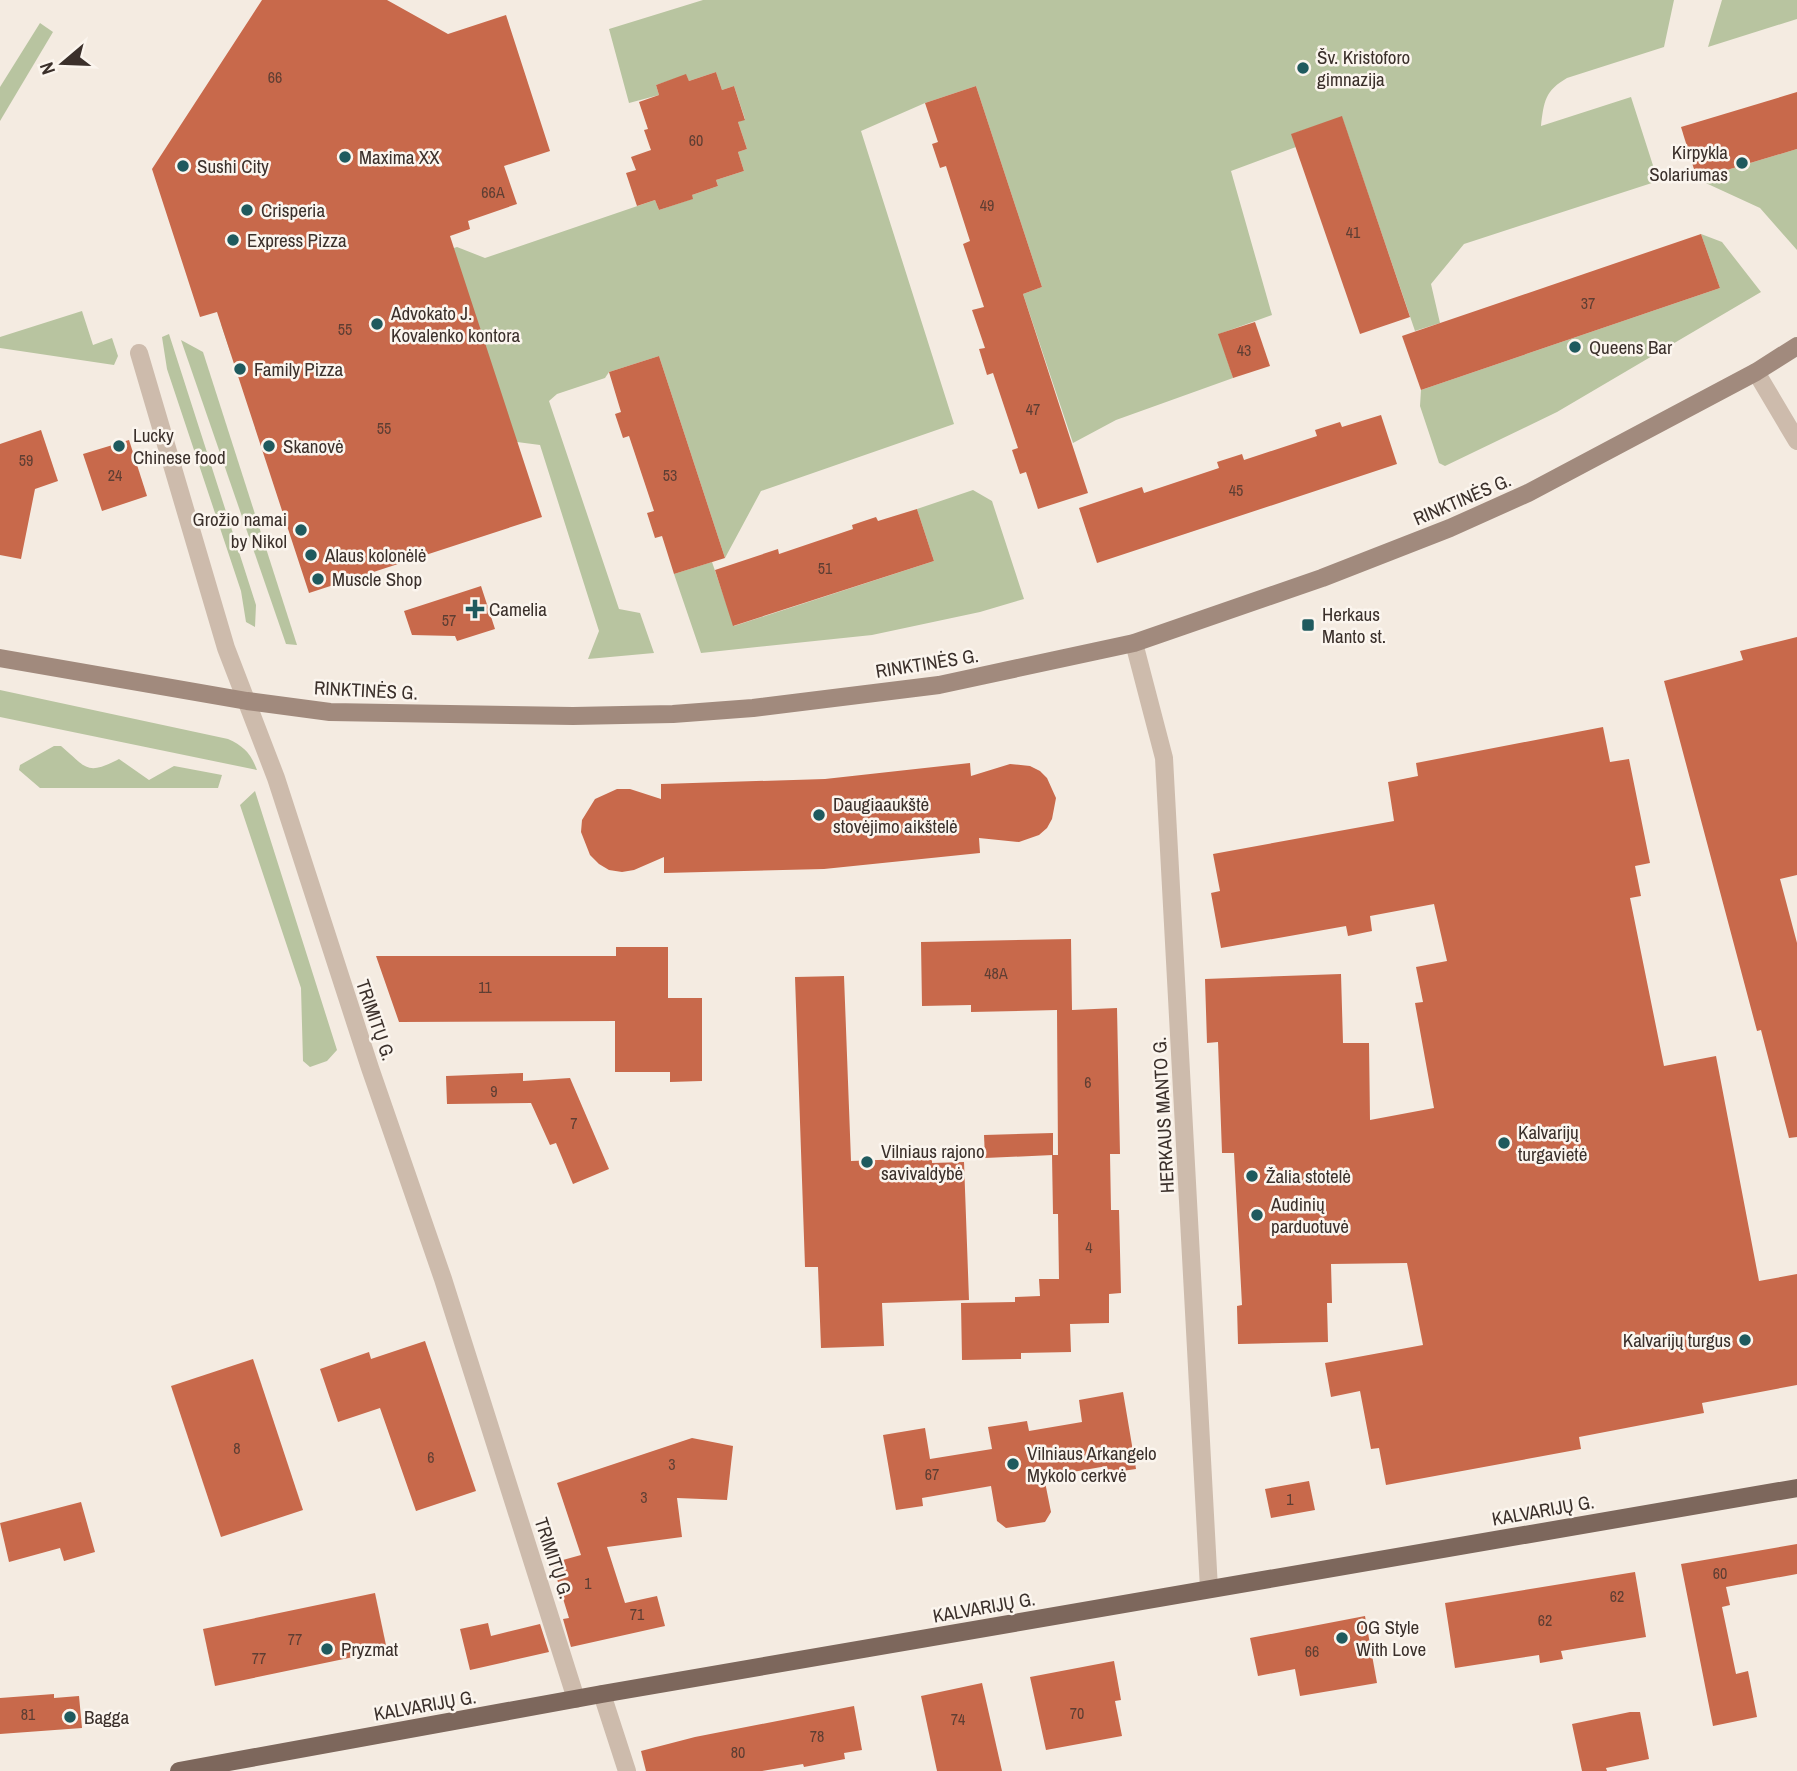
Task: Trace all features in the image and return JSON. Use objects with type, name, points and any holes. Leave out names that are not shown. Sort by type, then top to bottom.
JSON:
[{"type":"main road","name":"RINKTINĖS G.","points":[[0,658],[247,701],[330,712],[573,716],[700,712],[939,685],[1134,643],[1322,578],[1450,528],[1528,493],[1756,372],[1797,346]]},
{"type":"main road","name":"KALVARIJŲ G.","points":[[179,1771],[602,1694],[1797,1488]]},
{"type":"street","name":"TRIMITŲ G.","points":[[139,353],[226,648],[276,778],[370,1068],[443,1279],[576,1699]]},
{"type":"street","points":[[1756,372],[1797,441]]},
{"type":"street","name":"HERKAUS MANTO G.","points":[[1134,643],[1164,758],[1209,1589]]},
{"type":"street","points":[[602,1694],[628,1771]]},
{"type":"green space","points":[[703,0],[1674,0],[1664,47],[1567,78],[1554,87],[1547,97],[1541,126],[1631,97],[1658,181],[1464,244],[1431,284],[1440,323],[1415,331],[1342,117],[1292,134],[1296,147],[1231,171],[1272,315],[1219,334],[1233,378],[1116,420],[1073,443],[1023,294],[1042,287],[976,86],[925,103],[861,131],[954,424],[761,491],[725,558],[659,356],[609,372],[605,378],[557,394],[549,401],[619,609],[640,613],[654,653],[588,659],[599,631],[540,445],[517,442],[231,354],[221,324],[457,247],[485,258],[655,200],[659,210],[692,199],[692,195],[718,186],[716,180],[744,171],[738,152],[747,149],[738,122],[745,119],[734,86],[722,90],[716,72],[689,81],[686,75],[656,85],[659,95],[629,103],[609,29]]},
{"type":"green space","points":[[1722,0],[1797,0],[1797,19],[1708,47]]},
{"type":"green space","points":[[40,23],[53,32],[0,121],[0,87]]},
{"type":"green space","points":[[1797,149],[1797,250],[1760,208],[1697,179]]},
{"type":"green space","points":[[1701,234],[1722,242],[1761,292],[1557,412],[1445,466],[1439,463],[1420,406],[1421,390],[1720,288]]},
{"type":"green space","points":[[82,311],[93,345],[112,338],[118,356],[114,365],[0,348],[0,337]]},
{"type":"green space","points":[[169,334],[256,605],[255,627],[246,622],[241,591],[167,369],[162,337]]},
{"type":"green space","points":[[181,340],[203,352],[297,645],[286,644]]},
{"type":"green space","points":[[973,490],[992,501],[1024,599],[980,612],[872,635],[701,653],[674,574],[712,562],[734,626],[934,561],[917,509]]},
{"type":"green space","points":[[0,690],[228,739],[246,751],[257,770],[0,717]]},
{"type":"green space","points":[[54,746],[61,746],[87,767],[100,767],[119,759],[149,780],[174,766],[222,775],[218,788],[40,788],[19,770],[20,765]]},
{"type":"green space","points":[[255,791],[337,1050],[327,1061],[310,1067],[303,1061],[301,988],[240,805]]},
{"type":"building","points":[[262,0],[387,0],[448,34],[506,15],[550,151],[504,166],[517,204],[468,221],[470,229],[450,236],[542,517],[309,593],[217,312],[200,317],[152,169]]},
{"type":"building","points":[[716,72],[722,90],[734,86],[745,120],[738,122],[747,149],[738,152],[744,171],[716,180],[718,186],[692,195],[693,199],[659,210],[655,200],[637,206],[626,173],[636,170],[631,157],[651,150],[644,130],[648,129],[639,102],[659,95],[656,85],[686,74],[689,81]]},
{"type":"building","points":[[976,86],[1042,287],[1023,294],[1088,493],[1038,509],[1026,472],[1020,474],[1012,450],[1018,448],[993,373],[987,375],[979,349],[985,348],[972,310],[984,307],[963,244],[970,241],[946,166],[940,168],[932,144],[938,142],[925,103]]},
{"type":"building","points":[[1797,92],[1797,149],[1697,179],[1681,127]]},
{"type":"building","points":[[1342,116],[1410,317],[1360,334],[1291,134]]},
{"type":"building","points":[[1701,234],[1720,288],[1421,390],[1402,336]]},
{"type":"building","points":[[1255,322],[1270,366],[1233,378],[1218,334]]},
{"type":"building","points":[[659,356],[725,558],[674,574],[662,536],[655,538],[647,513],[654,511],[629,436],[623,438],[615,414],[621,412],[609,372]]},
{"type":"building","points":[[1381,415],[1397,464],[1097,563],[1079,508],[1142,487],[1144,493],[1219,468],[1217,462],[1242,454],[1244,460],[1317,436],[1315,430],[1340,422],[1342,427]]},
{"type":"building","points":[[41,430],[58,481],[35,489],[21,559],[0,555],[0,444]]},
{"type":"building","points":[[129,440],[147,496],[102,511],[83,454]]},
{"type":"building","points":[[917,509],[934,561],[733,626],[715,570],[778,549],[779,554],[853,529],[852,525],[876,517],[878,521]]},
{"type":"building","points":[[481,586],[495,629],[457,641],[455,636],[412,635],[404,611]]},
{"type":"building","points":[[1797,637],[1797,875],[1780,879],[1797,943],[1797,1137],[1789,1138],[1761,1030],[1757,1031],[1664,681],[1743,660],[1740,651]]},
{"type":"building","name":"Kalvarijų turgavietė","points":[[1603,727],[1610,762],[1629,759],[1650,863],[1635,866],[1641,896],[1630,898],[1664,1066],[1716,1056],[1759,1281],[1797,1274],[1797,1385],[1702,1403],[1704,1413],[1579,1437],[1581,1449],[1386,1485],[1379,1448],[1371,1449],[1360,1391],[1331,1397],[1325,1363],[1423,1345],[1407,1263],[1331,1264],[1332,1303],[1327,1303],[1328,1342],[1238,1344],[1237,1306],[1242,1305],[1234,1153],[1222,1153],[1218,1042],[1207,1043],[1205,979],[1341,974],[1343,1043],[1369,1043],[1370,1120],[1434,1108],[1415,1003],[1423,1002],[1416,967],[1447,961],[1434,904],[1370,916],[1372,931],[1348,936],[1346,926],[1221,948],[1211,893],[1220,891],[1213,854],[1394,821],[1388,782],[1418,776],[1416,763]]},
{"type":"building","name":"Daugiaaukštė stovėjimo aikštelė","points":[[970,763],[971,776],[1010,764],[1030,766],[1040,771],[1047,778],[1056,798],[1052,819],[1047,828],[1039,835],[1019,842],[979,838],[980,853],[824,869],[664,873],[664,857],[634,870],[609,870],[590,855],[581,832],[582,820],[595,799],[617,789],[630,789],[661,799],[661,784],[825,779]]},
{"type":"building","points":[[1071,939],[1072,1010],[1117,1008],[1120,1154],[1110,1154],[1111,1210],[1119,1210],[1121,1293],[1109,1294],[1109,1323],[1070,1324],[1071,1352],[1021,1353],[1021,1359],[962,1360],[961,1303],[1015,1302],[1015,1297],[1040,1296],[1039,1279],[1059,1279],[1058,1214],[1053,1214],[1052,1155],[1058,1155],[1057,1010],[971,1012],[971,1005],[922,1006],[921,942]]},
{"type":"building","points":[[616,947],[668,947],[668,998],[702,998],[702,1081],[670,1082],[670,1072],[615,1072],[615,1021],[399,1022],[376,956],[616,956]]},
{"type":"building","name":"Vilniaus rajono savivaldybė","points":[[844,976],[851,1161],[932,1158],[932,1163],[964,1162],[969,1300],[882,1303],[884,1346],[821,1348],[818,1267],[805,1267],[795,977]]},
{"type":"building","points":[[523,1073],[523,1081],[570,1078],[609,1169],[573,1184],[556,1143],[550,1145],[531,1103],[447,1104],[446,1076]]},
{"type":"building","points":[[1053,1133],[1053,1155],[985,1158],[984,1135]]},
{"type":"building","points":[[425,1341],[476,1491],[416,1511],[380,1408],[338,1422],[320,1369],[369,1352],[371,1359]]},
{"type":"building","points":[[253,1359],[303,1510],[221,1537],[171,1386]]},
{"type":"building","points":[[1123,1392],[1136,1469],[1108,1473],[1107,1466],[1044,1477],[1051,1512],[1045,1522],[1006,1528],[997,1521],[991,1486],[922,1498],[923,1506],[896,1510],[883,1435],[925,1428],[930,1459],[992,1449],[988,1427],[1027,1421],[1029,1431],[1082,1422],[1079,1400]]},
{"type":"building","points":[[692,1438],[733,1446],[727,1500],[677,1498],[682,1537],[607,1547],[625,1603],[657,1596],[665,1626],[571,1647],[563,1619],[569,1618],[552,1563],[581,1555],[557,1483]]},
{"type":"building","points":[[1309,1481],[1315,1510],[1271,1518],[1265,1489]]},
{"type":"building","points":[[81,1502],[95,1552],[64,1561],[60,1548],[9,1562],[0,1523]]},
{"type":"building","points":[[1797,1544],[1797,1574],[1726,1587],[1730,1605],[1722,1607],[1736,1674],[1748,1671],[1757,1717],[1713,1726],[1681,1564]]},
{"type":"building","points":[[1635,1572],[1646,1637],[1561,1651],[1563,1659],[1540,1663],[1539,1655],[1455,1668],[1445,1603]]},
{"type":"building","points":[[375,1593],[387,1650],[215,1686],[203,1629]]},
{"type":"building","points":[[1365,1616],[1377,1683],[1300,1696],[1295,1669],[1258,1676],[1250,1638]]},
{"type":"building","points":[[488,1623],[491,1636],[540,1624],[549,1652],[470,1670],[460,1629]]},
{"type":"building","points":[[1114,1661],[1121,1700],[1115,1701],[1122,1736],[1046,1750],[1030,1677]]},
{"type":"building","points":[[982,1683],[1002,1771],[937,1771],[921,1696]]},
{"type":"building","points":[[54,1694],[54,1698],[79,1696],[82,1728],[0,1734],[0,1698]]},
{"type":"building","points":[[854,1706],[862,1750],[844,1753],[845,1759],[762,1771],[646,1771],[641,1751],[695,1737]]},
{"type":"building","points":[[1640,1712],[1649,1759],[1606,1768],[1607,1771],[1582,1771],[1572,1724]]},
{"type":"place","name":"Šv. Kristoforo gimnazija","points":[[1303,68]]},
{"type":"place","name":"Maxima XX","points":[[345,157]]},
{"type":"place","name":"Kirpykla Solariumas","points":[[1742,163]]},
{"type":"place","name":"Sushi City","points":[[183,166]]},
{"type":"place","name":"Crisperia","points":[[247,210]]},
{"type":"place","name":"Express Pizza","points":[[233,240]]},
{"type":"place","name":"Advokato J. Kovalenko kontora","points":[[377,324]]},
{"type":"place","name":"Queens Bar","points":[[1575,347]]},
{"type":"place","name":"Family Pizza","points":[[240,369]]},
{"type":"place","name":"Lucky Chinese food","points":[[119,446]]},
{"type":"place","name":"Skanovė","points":[[269,446]]},
{"type":"place","name":"Grožio namai by Nikol","points":[[301,530]]},
{"type":"place","name":"Alaus kolonėlė","points":[[311,555]]},
{"type":"place","name":"Muscle Shop","points":[[318,579]]},
{"type":"place","name":"Camelia","points":[[475,609]]},
{"type":"place","name":"Herkaus Manto st.","points":[[1308,625]]},
{"type":"place","name":"Daugiaaukštė stovėjimo aikštelė","points":[[819,815]]},
{"type":"place","name":"Kalvarijų turgavietė","points":[[1504,1143]]},
{"type":"place","name":"Vilniaus rajono savivaldybė","points":[[867,1162]]},
{"type":"place","name":"Žalia stotelė","points":[[1252,1176]]},
{"type":"place","name":"Audinių parduotuvė","points":[[1257,1215]]},
{"type":"place","name":"Kalvarijų turgus","points":[[1745,1340]]},
{"type":"place","name":"Vilniaus Arkangelo Mykolo cerkvė","points":[[1013,1464]]},
{"type":"place","name":"OG Style With Love","points":[[1342,1638]]},
{"type":"place","name":"Pryzmat","points":[[327,1649]]},
{"type":"place","name":"Bagga","points":[[70,1717]]}]
